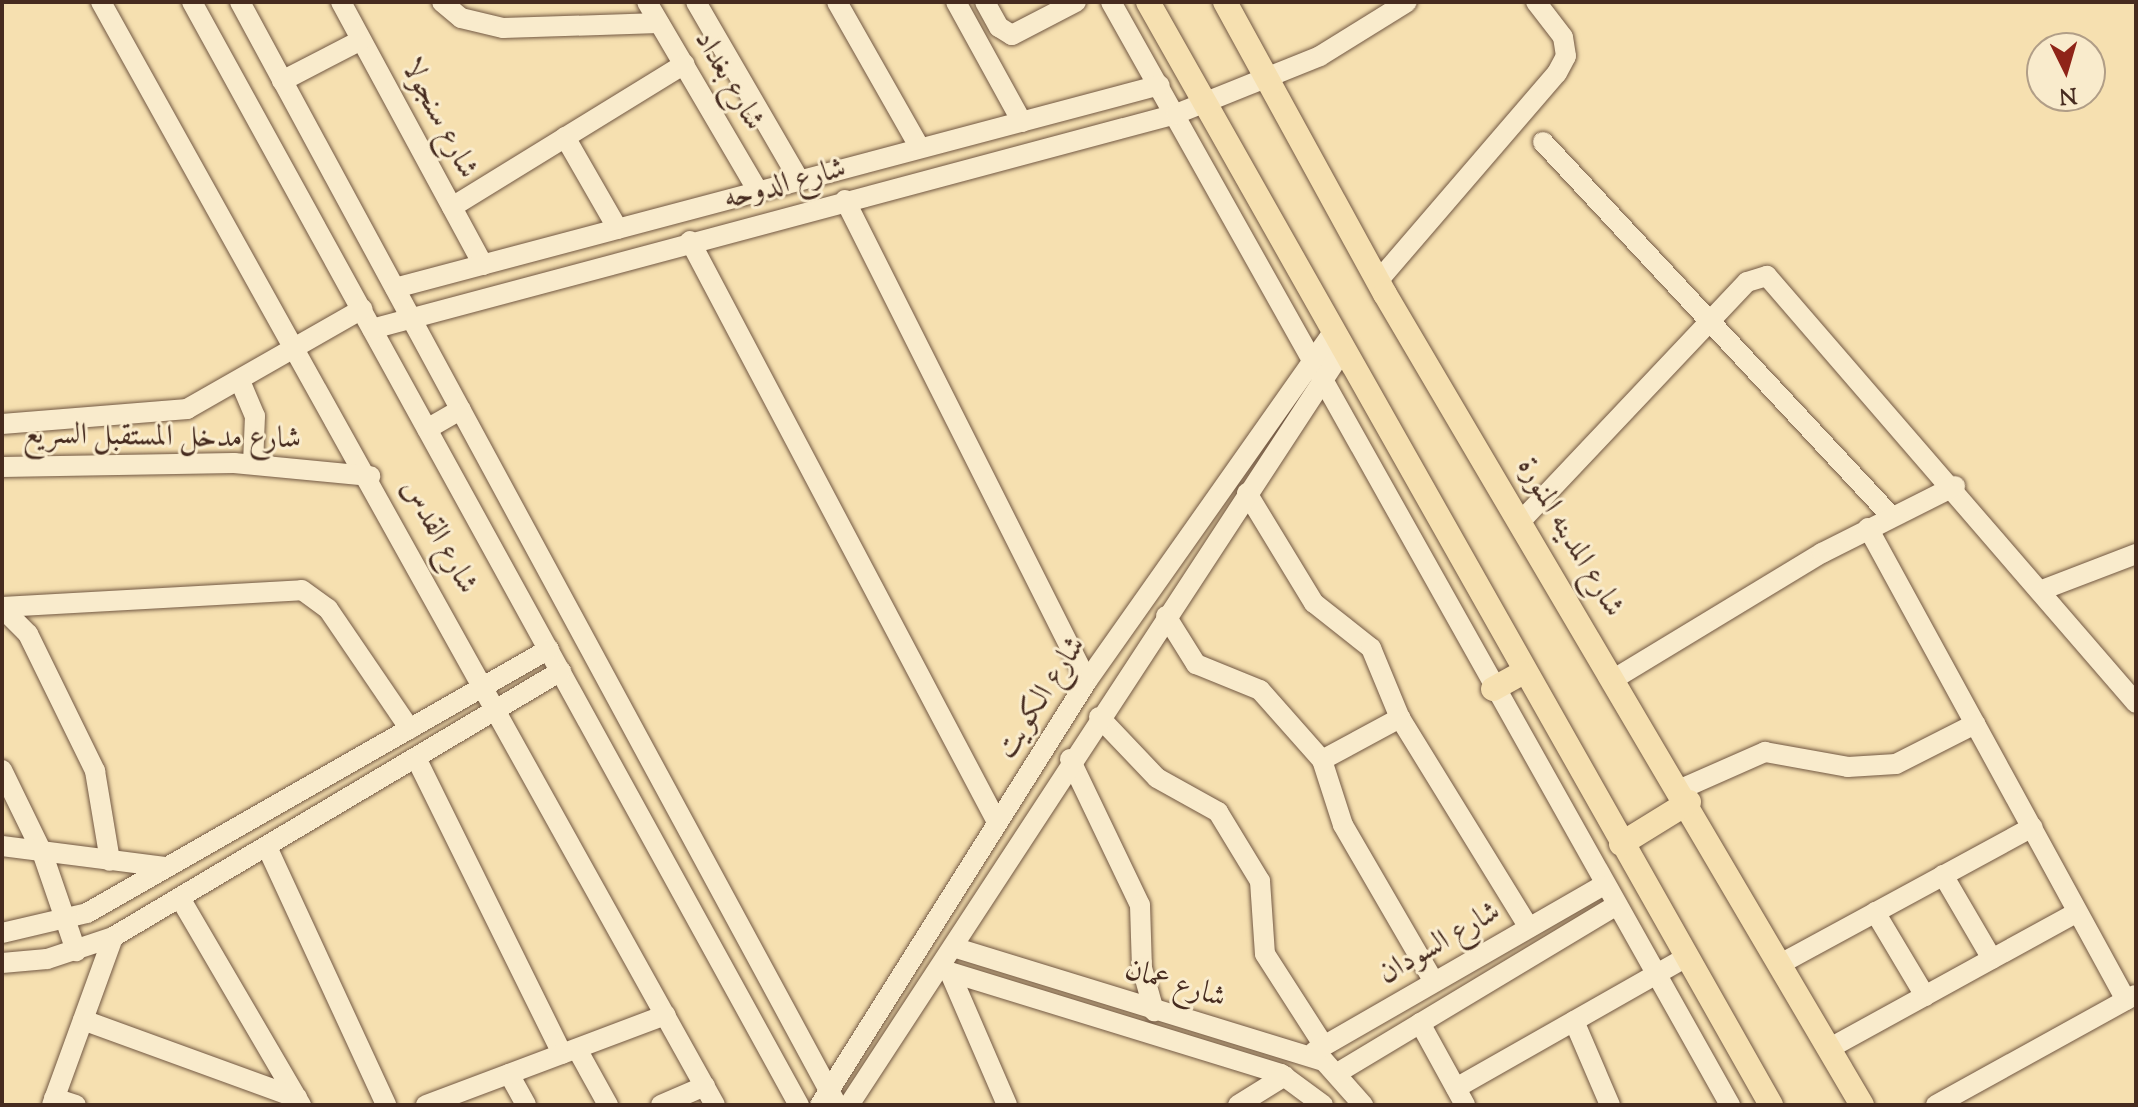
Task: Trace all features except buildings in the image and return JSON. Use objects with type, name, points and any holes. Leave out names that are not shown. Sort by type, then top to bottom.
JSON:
[{"type":"main road","points":[[1148,2],[1336,344],[1771,1105]]},
{"type":"main road","name":"شارع المدينه المنورة","points":[[1225,2],[1378,281],[1617,677],[1862,1105]]},
{"type":"main road","points":[[1493,689],[1522,673]]},
{"type":"main road","points":[[1621,844],[1685,796]]},
{"type":"street","name":"شارع القدس","points":[[101,2],[298,346],[715,1105]]},
{"type":"street","name":"شارع القدس","points":[[192,2],[799,1105]]},
{"type":"street","points":[[240,2],[461,409],[829,1101]]},
{"type":"street","name":"شارع سنجولا","points":[[341,2],[483,265]]},
{"type":"street","name":"شارع بغداد","points":[[647,2],[684,64],[752,193],[756,223]]},
{"type":"street","points":[[837,2],[920,148]]},
{"type":"street","points":[[956,2],[1022,122]]},
{"type":"street","points":[[985,2],[999,27],[1012,35],[1076,2]]},
{"type":"street","points":[[1111,2],[1160,85],[1310,365],[1602,886],[1730,1105]]},
{"type":"street","name":"شارع الدوحه","points":[[372,329],[410,314],[1176,114],[1320,56],[1407,2]]},
{"type":"street","points":[[1378,281],[1557,73],[1566,56],[1563,37],[1536,2]]},
{"type":"street","points":[[444,3],[471,22],[503,28],[659,23]]},
{"type":"street","name":"شارع بغداد","points":[[703,4],[799,180]]},
{"type":"street","points":[[282,81],[361,40]]},
{"type":"street","points":[[452,207],[684,64]]},
{"type":"street","name":"شارع الدوحه","points":[[395,288],[1160,85]]},
{"type":"street","points":[[565,137],[618,229]]},
{"type":"street","points":[[1543,142],[1891,516]]},
{"type":"street","points":[[845,200],[1087,681]]},
{"type":"street","points":[[690,241],[997,822]]},
{"type":"street","points":[[1521,521],[1752,277],[1773,280],[1955,486],[2136,703]]},
{"type":"street","name":"شارع مدخل المستقبل السريع","points":[[2,424],[158,416],[240,381],[362,309]]},
{"type":"street","name":"شارع الكويت","points":[[829,1101],[997,822],[1087,681],[1310,365],[1336,344]]},
{"type":"street","name":"شارع الكويت","points":[[849,1105],[945,971],[953,947],[1065,767],[1321,384],[1336,344]]},
{"type":"street","points":[[240,381],[257,425],[253,464]]},
{"type":"street","points":[[427,429],[461,409]]},
{"type":"street","name":"شارع مدخل المستقبل السريع","points":[[2,467],[253,464],[370,476]]},
{"type":"street","points":[[1617,677],[1868,528],[1955,486]]},
{"type":"street","points":[[1247,493],[1314,603],[1371,648],[1400,718],[1529,928]]},
{"type":"street","points":[[1868,528],[2077,912],[2131,997],[1936,1105]]},
{"type":"street","points":[[2042,590],[2136,554]]},
{"type":"street","points":[[2,608],[302,590],[328,609],[410,729]]},
{"type":"street","points":[[2,608],[28,634],[95,771],[110,861]]},
{"type":"street","points":[[1166,616],[1196,664],[1260,690],[1322,760],[1343,825],[1434,982]]},
{"type":"street","points":[[2,933],[66,921],[549,649]]},
{"type":"street","points":[[2,963],[76,951],[113,937],[561,671]]},
{"type":"street","points":[[1099,717],[1157,778],[1218,812],[1260,881],[1265,954],[1316,1051]]},
{"type":"street","points":[[1322,760],[1400,718]]},
{"type":"street","points":[[1685,796],[1765,752],[1848,767],[1896,764],[1975,724]]},
{"type":"street","points":[[416,758],[569,1051],[608,1105]]},
{"type":"street","points":[[1036,759],[1065,767],[1140,905],[1142,968],[1154,1011]]},
{"type":"street","points":[[2,770],[42,852],[76,951]]},
{"type":"street","points":[[1782,963],[2032,827]]},
{"type":"street","points":[[2,846],[165,867]]},
{"type":"street","points":[[267,847],[386,1105]]},
{"type":"street","points":[[1943,875],[1992,959]]},
{"type":"street","name":"شارع السودان","points":[[1316,1051],[1602,886]]},
{"type":"street","points":[[180,898],[299,1101]]},
{"type":"street","name":"شارع السودان","points":[[1339,1072],[1614,907]]},
{"type":"street","points":[[1875,912],[1925,996]]},
{"type":"street","points":[[1830,1048],[2077,912]]},
{"type":"street","points":[[76,1105],[53,1102],[113,937]]},
{"type":"street","name":"شارع عمان","points":[[953,947],[1154,1011],[1268,1043],[1316,1051],[1339,1072],[1363,1105]]},
{"type":"street","points":[[1420,1023],[1461,1096],[1574,1021],[1687,957]]},
{"type":"street","points":[[945,971],[1007,1105]]},
{"type":"street","name":"شارع عمان","points":[[945,971],[1285,1076],[1323,1105]]},
{"type":"street","points":[[432,1104],[666,1015]]},
{"type":"street","points":[[83,1020],[299,1101]]},
{"type":"street","points":[[1574,1021],[1610,1105]]},
{"type":"street","points":[[1262,1068],[1268,1043]]},
{"type":"street","points":[[509,1074],[526,1105]]},
{"type":"street","points":[[1238,1105],[1285,1076]]},
{"type":"street","points":[[661,1105],[705,1086]]}]
